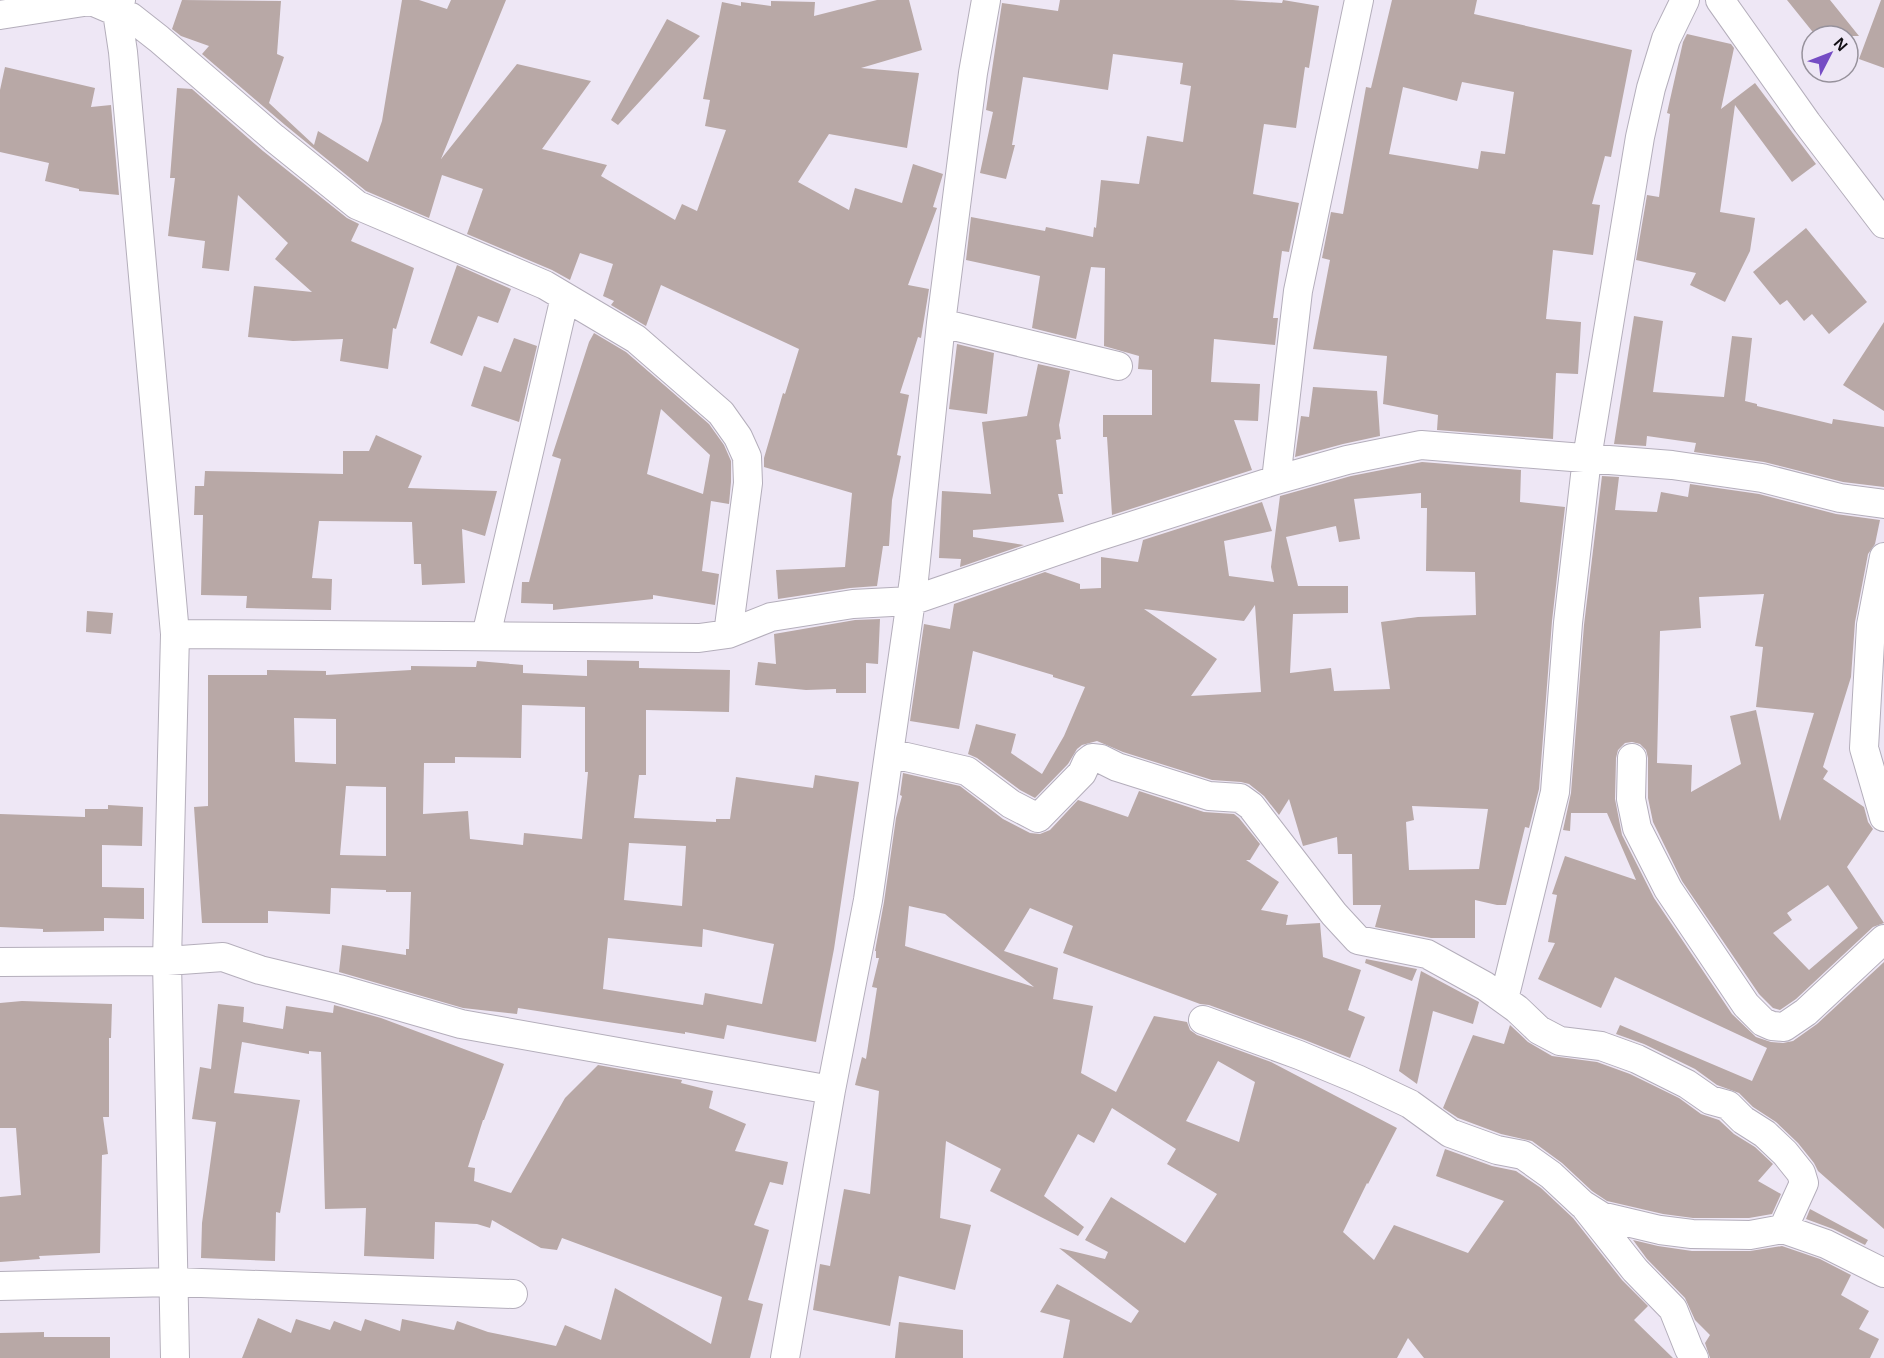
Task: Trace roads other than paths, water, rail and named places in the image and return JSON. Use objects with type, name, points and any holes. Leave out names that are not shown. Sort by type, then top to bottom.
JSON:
[{"type":"street","points":[[785,1358],[831,1090],[868,900],[910,601],[941,323],[973,73],[986,0]]},
{"type":"street","points":[[1276,480],[1298,291],[1359,0]]},
{"type":"street","points":[[1504,999],[1555,792],[1568,623],[1587,458],[1640,137],[1651,88],[1666,39],[1685,0]]},
{"type":"street","points":[[1720,0],[1807,123],[1884,224]]},
{"type":"street","points":[[0,15],[90,1],[119,6],[274,138],[357,205],[534,280],[636,339],[721,413],[738,437],[747,457],[748,483],[728,634]]},
{"type":"street","points":[[119,6],[175,634],[167,961],[176,1358]]},
{"type":"street","points":[[486,636],[565,297]]},
{"type":"street","points":[[941,323],[1118,366]]},
{"type":"street","points":[[175,634],[699,638],[728,634],[771,617],[853,604],[910,601],[1097,537],[1276,480],[1347,460],[1421,445],[1672,465],[1762,478],[1840,498],[1884,504]]},
{"type":"street","points":[[1884,557],[1871,625],[1864,748],[1884,817]]},
{"type":"street","points":[[889,753],[967,771],[1011,804],[1038,818],[1082,773],[1087,762],[1092,758],[1101,759],[1117,767],[1209,796],[1240,798],[1251,806],[1334,914],[1358,940],[1427,954],[1485,986],[1517,1009],[1539,1030],[1553,1038],[1560,1041],[1601,1046],[1637,1059],[1687,1084],[1710,1100],[1728,1105],[1743,1120],[1766,1134],[1801,1173],[1803,1183],[1783,1229]]},
{"type":"street","points":[[1632,758],[1631,799],[1637,828],[1668,889],[1746,1005],[1763,1022],[1772,1026],[1784,1027],[1806,1012],[1884,939]]},
{"type":"street","points":[[0,962],[167,961],[223,957],[260,970],[339,989],[461,1024],[831,1090]]},
{"type":"street","points":[[1203,1020],[1357,1079],[1410,1104],[1450,1133],[1497,1150],[1524,1155],[1551,1175],[1582,1204],[1635,1270],[1673,1309],[1694,1358]]},
{"type":"street","points":[[1582,1204],[1601,1216],[1660,1230],[1692,1234],[1750,1235],[1783,1229],[1826,1244],[1884,1273]]},
{"type":"street","points":[[0,1286],[174,1282],[513,1293]]}]
